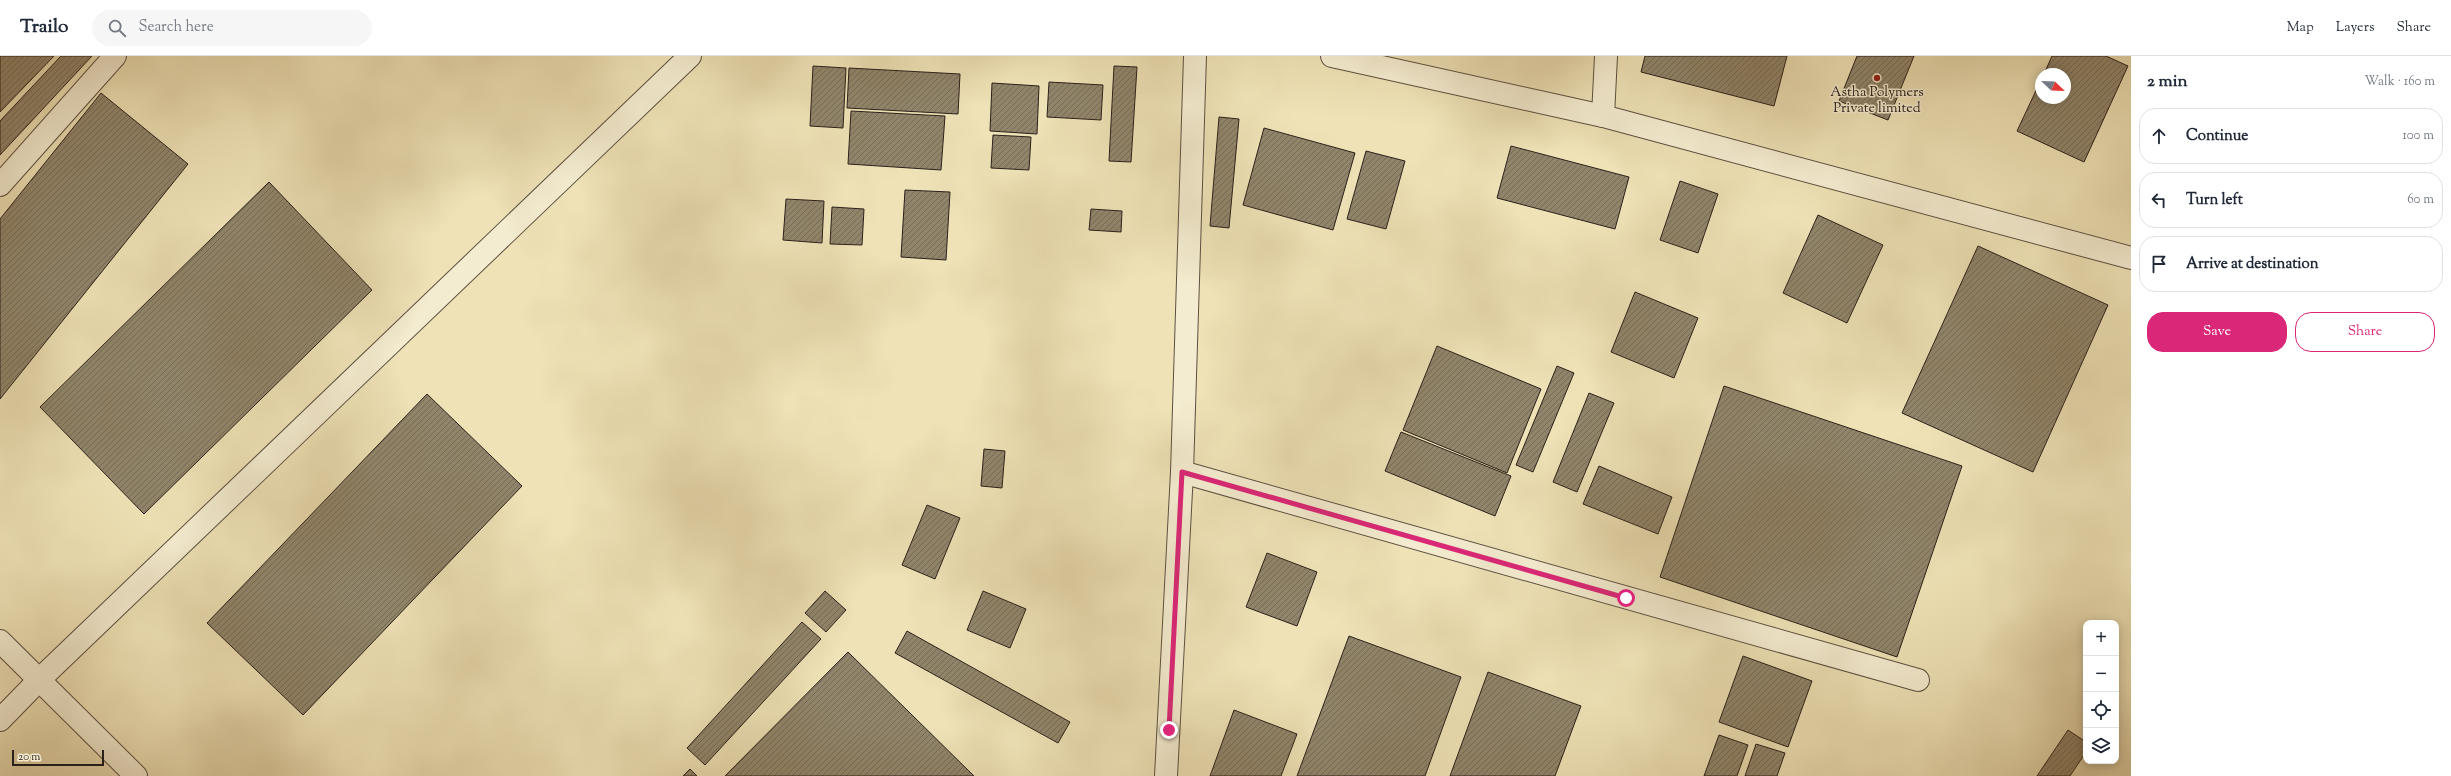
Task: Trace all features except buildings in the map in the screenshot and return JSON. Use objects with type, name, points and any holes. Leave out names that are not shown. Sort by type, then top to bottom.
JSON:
[{"type":"street","points":[[0,185],[115,56]]},
{"type":"street","points":[[0,720],[40,679],[690,56]]},
{"type":"street","points":[[1166,776],[1182,472],[1195,56]]},
{"type":"street","points":[[1332,56],[1603,116],[2131,258]]},
{"type":"street","points":[[1603,116],[1606,56]]},
{"type":"street","points":[[1182,472],[1918,680]]},
{"type":"street","points":[[0,641],[40,679],[136,776]]},
{"type":"place","name":"Astha Polymers Private limited","points":[[1877,78]]},
{"type":"route","points":[[1169,730],[1182,472],[1626,598]]}]
